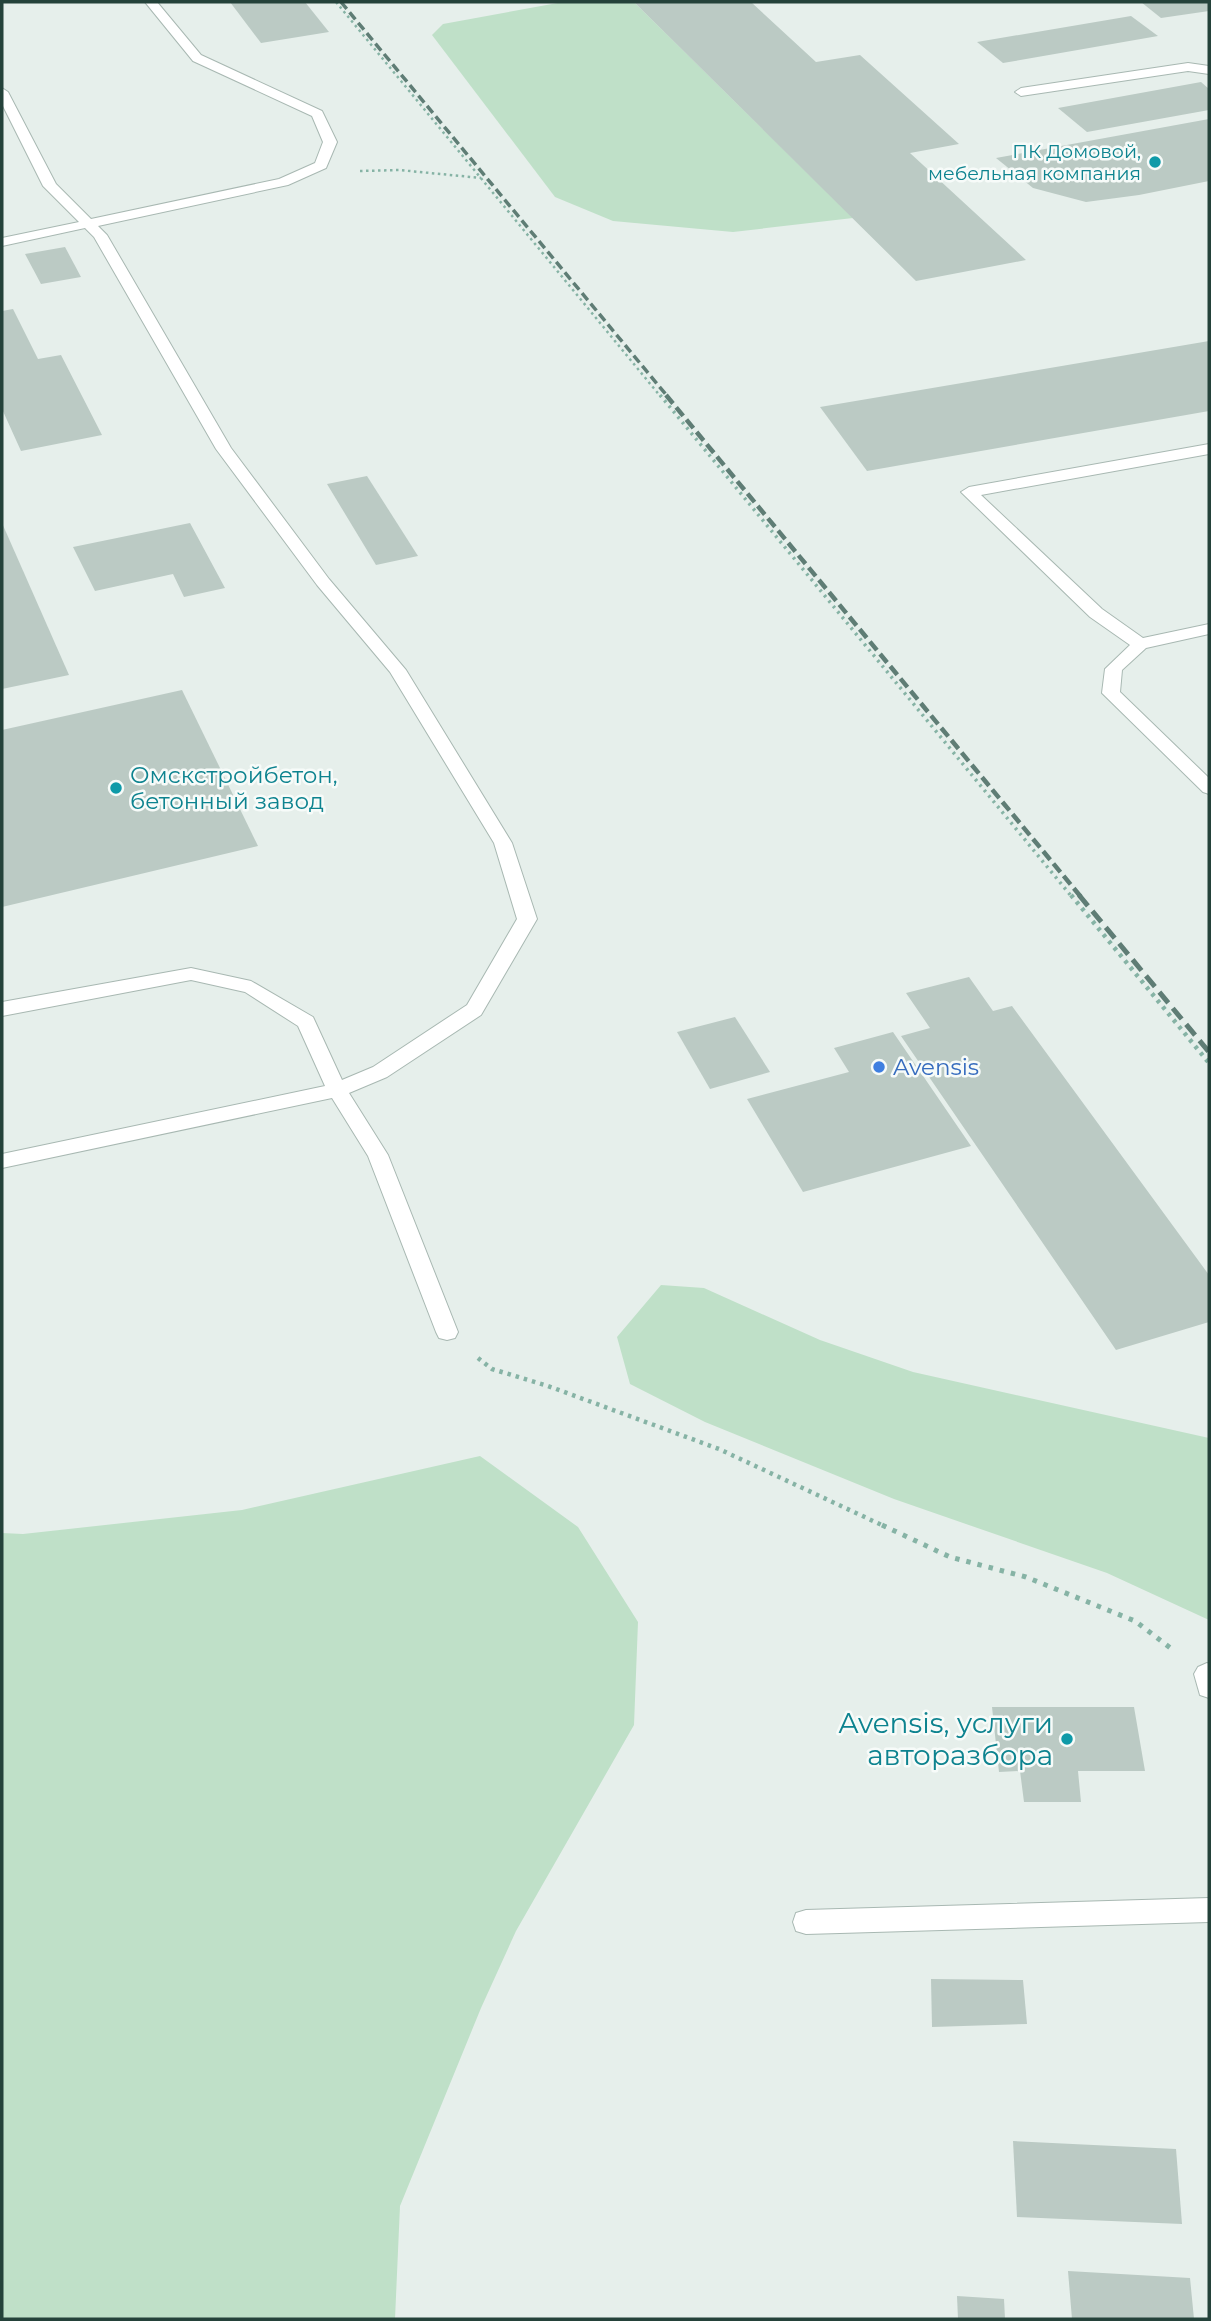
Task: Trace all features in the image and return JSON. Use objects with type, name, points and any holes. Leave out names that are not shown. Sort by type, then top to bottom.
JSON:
[{"type":"lane","points":[[2,242],[284,182],[321,165],[330,142],[317,114],[269,89],[226,74],[197,58],[151,2]]},
{"type":"lane","points":[[1021,92],[1188,67],[1209,70]]},
{"type":"lane","points":[[2,92],[50,186],[100,235],[224,449],[323,582],[397,670],[503,843],[527,919],[474,1010],[380,1072],[337,1090],[2,1161]]},
{"type":"lane","points":[[1140,644],[1096,613],[969,492],[1209,449]]},
{"type":"lane","points":[[1209,629],[1140,644],[1114,669],[1111,693],[1209,788]]},
{"type":"lane","points":[[2,1009],[191,974],[251,987],[306,1022],[337,1090],[378,1155],[447,1332]]},
{"type":"lane","points":[[806,1923],[1209,1910]]},
{"type":"path","points":[[336,2],[1209,1063]]},
{"type":"path","points":[[284,182],[341,172],[399,170],[481,178]]},
{"type":"path","points":[[447,1332],[492,1370],[548,1385],[719,1449],[950,1557],[1026,1577],[1135,1621],[1208,1680]]},
{"type":"green space","points":[[563,2],[634,2],[853,218],[733,232],[613,221],[555,197],[432,35],[443,24]]},
{"type":"green space","points":[[661,1285],[704,1288],[820,1340],[913,1372],[1209,1438],[1209,1620],[1107,1573],[894,1499],[705,1422],[630,1384],[617,1337]]},
{"type":"green space","points":[[480,1456],[578,1527],[638,1622],[634,1725],[516,1931],[481,2008],[400,2206],[395,2319],[2,2319],[2,1533],[23,1534],[242,1510]]},
{"type":"building","points":[[230,2],[305,2],[329,32],[261,43]]},
{"type":"building","points":[[634,2],[751,2],[816,62],[860,55],[959,144],[910,153],[1026,260],[916,281]]},
{"type":"building","points":[[1141,2],[1209,2],[1209,11],[1161,18]]},
{"type":"building","points":[[1131,16],[1158,36],[1003,63],[977,42]]},
{"type":"building","points":[[1201,82],[1209,89],[1209,110],[1087,132],[1058,108]]},
{"type":"building","points":[[1209,119],[1209,181],[1139,195],[1086,202],[1033,188],[996,158]]},
{"type":"building","points":[[65,247],[81,277],[41,284],[25,254]]},
{"type":"building","points":[[13,309],[38,359],[61,355],[102,435],[21,451],[2,409],[2,311]]},
{"type":"building","points":[[1209,341],[1209,411],[867,471],[820,407]]},
{"type":"building","points":[[367,476],[418,556],[376,565],[327,484]]},
{"type":"building","points":[[2,523],[69,675],[2,689]]},
{"type":"building","points":[[190,523],[225,588],[184,597],[173,574],[95,591],[73,547]]},
{"type":"building","name":"Омскстройбетон, бетонный завод","points":[[182,690],[258,846],[2,907],[2,730]]},
{"type":"building","points":[[969,977],[993,1011],[1012,1006],[1209,1275],[1209,1322],[1116,1350],[901,1036],[930,1028],[906,993]]},
{"type":"building","points":[[735,1017],[770,1072],[710,1089],[677,1032]]},
{"type":"building","points":[[893,1032],[971,1146],[803,1192],[747,1099],[849,1072],[834,1048]]},
{"type":"building","name":"Avensis, услуги авторазбора","points":[[992,1707],[1134,1707],[1145,1771],[1078,1771],[1081,1802],[1024,1802],[1020,1771],[999,1772]]},
{"type":"building","points":[[931,1979],[1023,1980],[1027,2024],[932,2027]]},
{"type":"building","points":[[1013,2141],[1176,2149],[1182,2224],[1017,2217]]},
{"type":"building","points":[[1068,2271],[1190,2278],[1194,2319],[1072,2319]]},
{"type":"building","points":[[957,2296],[1004,2299],[1005,2319],[958,2319]]},
{"type":"railway","points":[[341,2],[668,397]]},
{"type":"railway","points":[[666,395],[1081,897]]},
{"type":"railway","points":[[1079,895],[1209,1052]]},
{"type":"place","name":"ПК Домовой, мебельная компания","points":[[1155,162]]},
{"type":"place","name":"Омскстройбетон, бетонный завод","points":[[116,788]]},
{"type":"place","name":"Avensis","points":[[879,1067]]},
{"type":"place","name":"Avensis, услуги авторазбора","points":[[1067,1739]]}]
